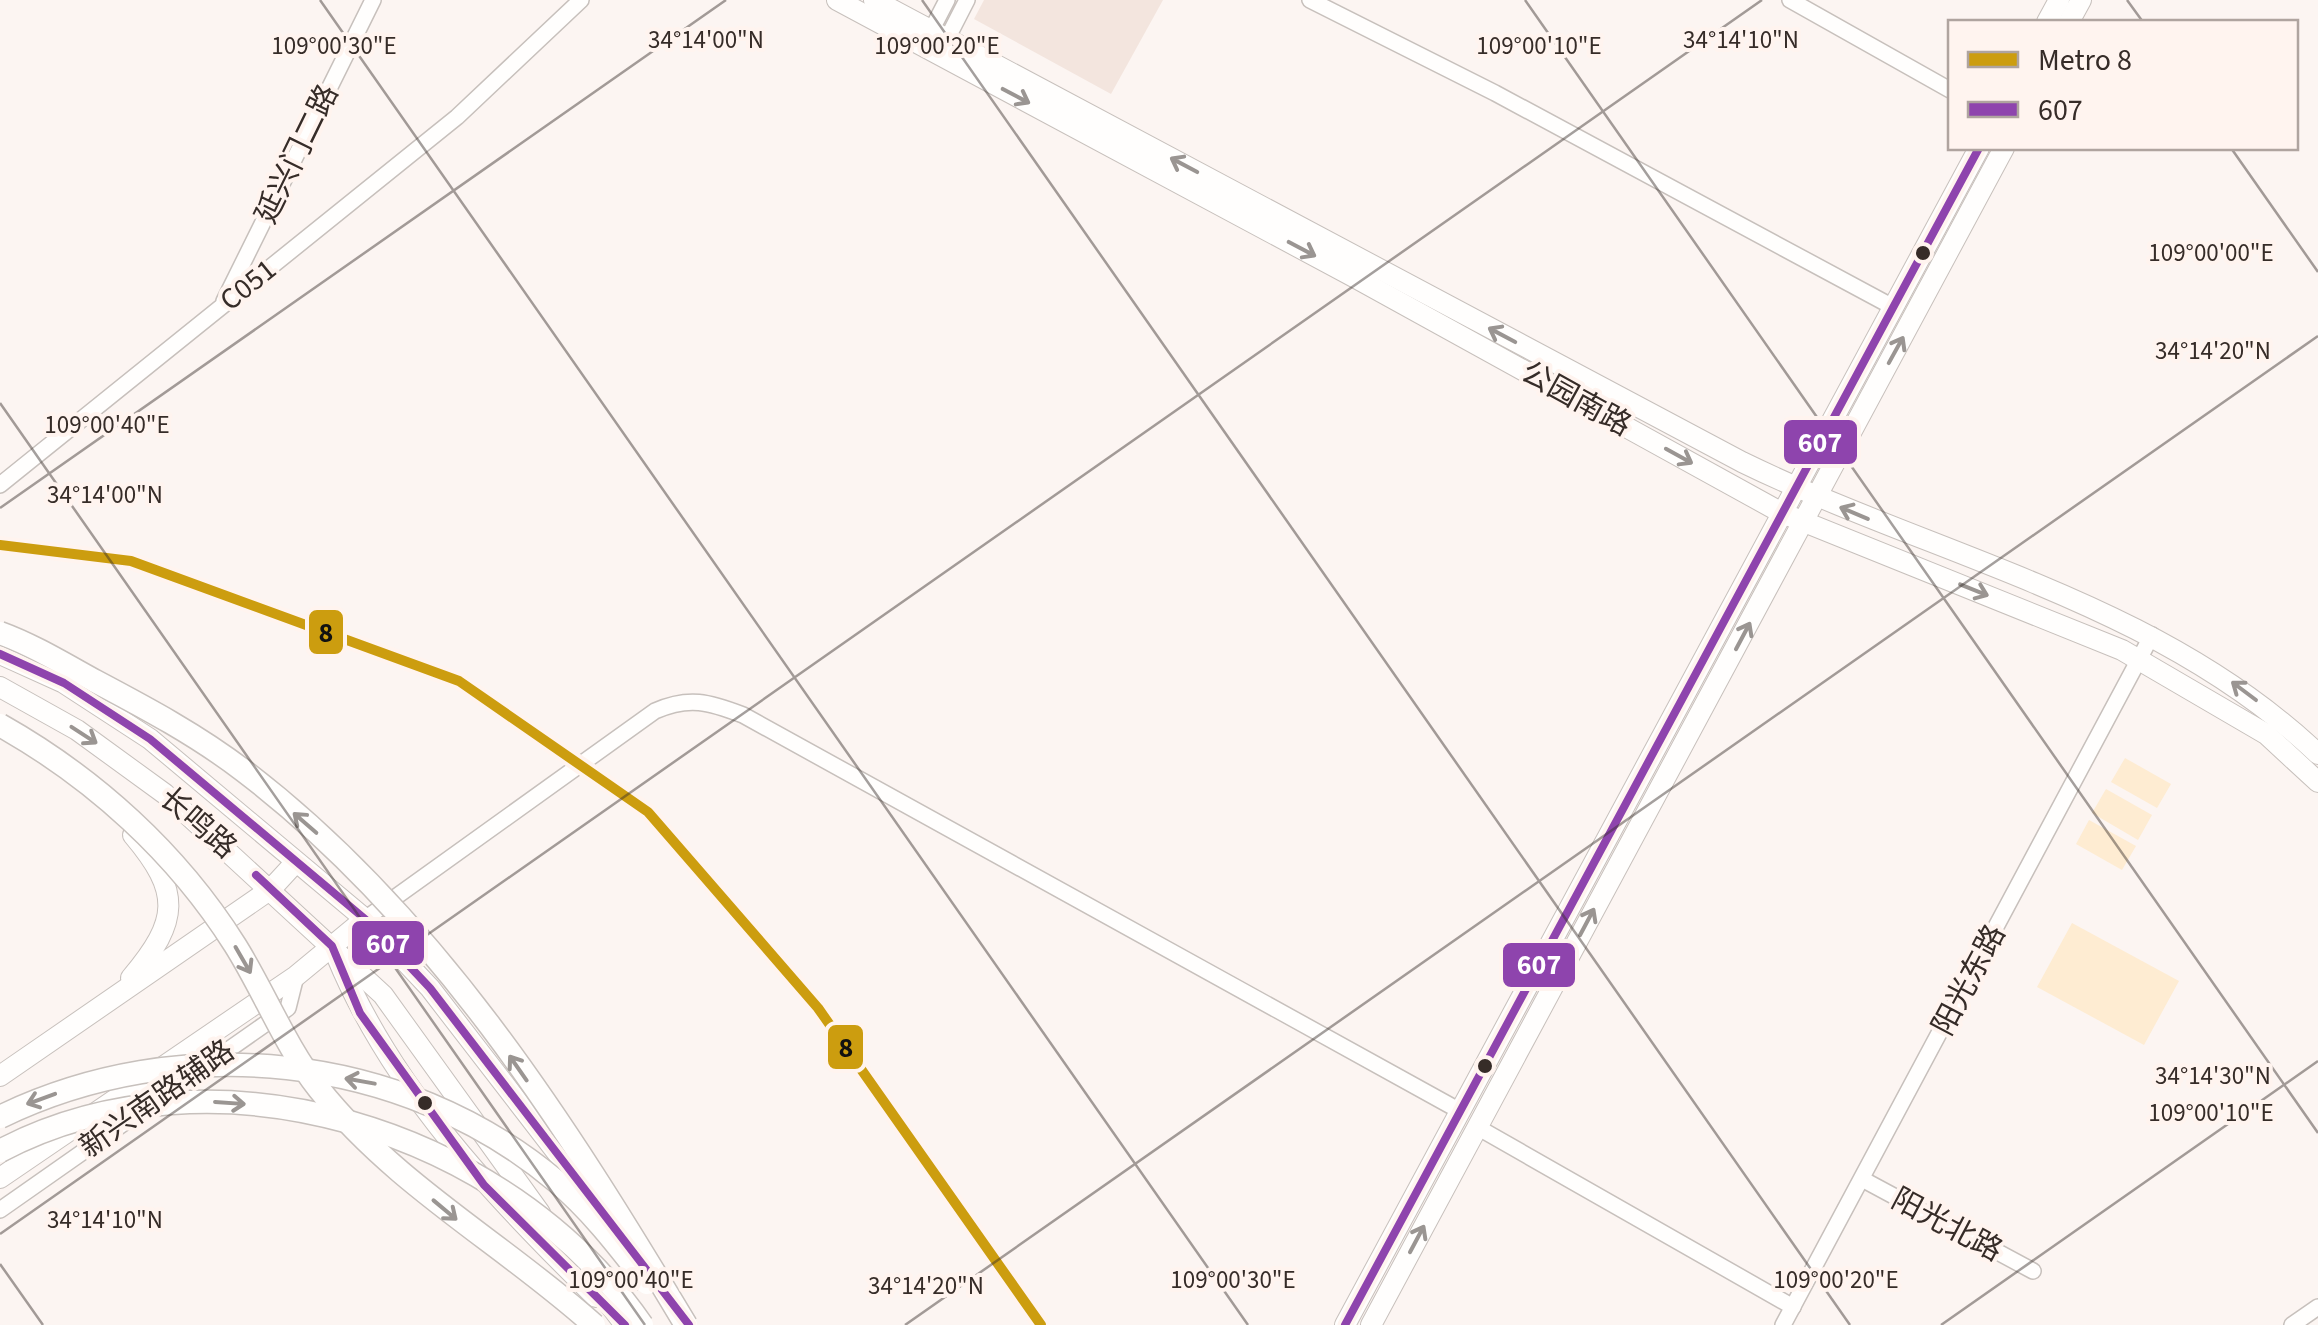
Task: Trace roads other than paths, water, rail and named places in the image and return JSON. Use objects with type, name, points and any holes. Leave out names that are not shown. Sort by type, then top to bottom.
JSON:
[{"type":"highway","points":[[0,632],[168,719],[244,771],[371,884],[431,948],[478,1011],[626,1224],[685,1325]]},
{"type":"highway","points":[[0,725],[132,819],[185,878],[234,944],[318,1088],[384,1158],[594,1325]]},
{"type":"highway","points":[[0,1117],[34,1101],[110,1076],[189,1064],[258,1065],[387,1086],[510,1147],[557,1182],[596,1220],[685,1325]]},
{"type":"highway","points":[[0,1151],[78,1120],[135,1108],[216,1102],[300,1108],[384,1134],[482,1176],[578,1252],[642,1325]]},
{"type":"main road","name":"公园南路","points":[[837,0],[1337,267],[1782,513],[2140,660],[2266,734],[2318,782]]},
{"type":"main road","name":"公园南路","points":[[874,0],[1805,492],[2152,634],[2242,690],[2318,754]]},
{"type":"main road","points":[[1371,1325],[1802,522],[1805,492],[1893,306],[1978,150]]},
{"type":"main road","points":[[1345,1325],[1782,513],[1805,492],[2003,150]]},
{"type":"main road","name":"长鸣路","points":[[0,654],[64,683],[150,739],[365,920],[430,988],[685,1325]]},
{"type":"main road","name":"长鸣路","points":[[0,686],[123,760],[207,829],[332,946]]},
{"type":"main road","points":[[0,735],[89,794],[124,824],[162,870],[170,899],[165,925],[143,964],[116,996]]},
{"type":"main road","points":[[0,1076],[270,888],[294,864]]},
{"type":"main road","points":[[0,1178],[296,976],[365,920]]},
{"type":"main road","points":[[332,946],[360,1013],[484,1185],[625,1325]]},
{"type":"street","name":"延兴门二路","points":[[221,308],[373,0]]},
{"type":"street","name":"C051","points":[[0,485],[457,118],[581,0]]},
{"type":"street","points":[[939,35],[947,0]]},
{"type":"street","points":[[939,35],[967,0]]},
{"type":"street","points":[[1310,0],[1495,93],[1893,306]]},
{"type":"street","points":[[1790,0],[1948,89]]},
{"type":"street","name":"阳光东路","points":[[1783,1325],[2152,634]]},
{"type":"street","points":[[365,920],[655,712],[683,699],[709,702],[761,724],[1460,1111]]},
{"type":"street","name":"新兴南路辅路","points":[[0,1210],[288,1008],[296,976]]},
{"type":"street","points":[[1476,1127],[1793,1307]]},
{"type":"street","name":"阳光北路","points":[[1862,1179],[2033,1271]]},
{"type":"street","points":[[2292,1325],[2318,1306]]},
{"type":"metro line","name":"8","points":[[0,545],[131,561],[459,681],[648,812],[818,1008],[1041,1325]]}]
